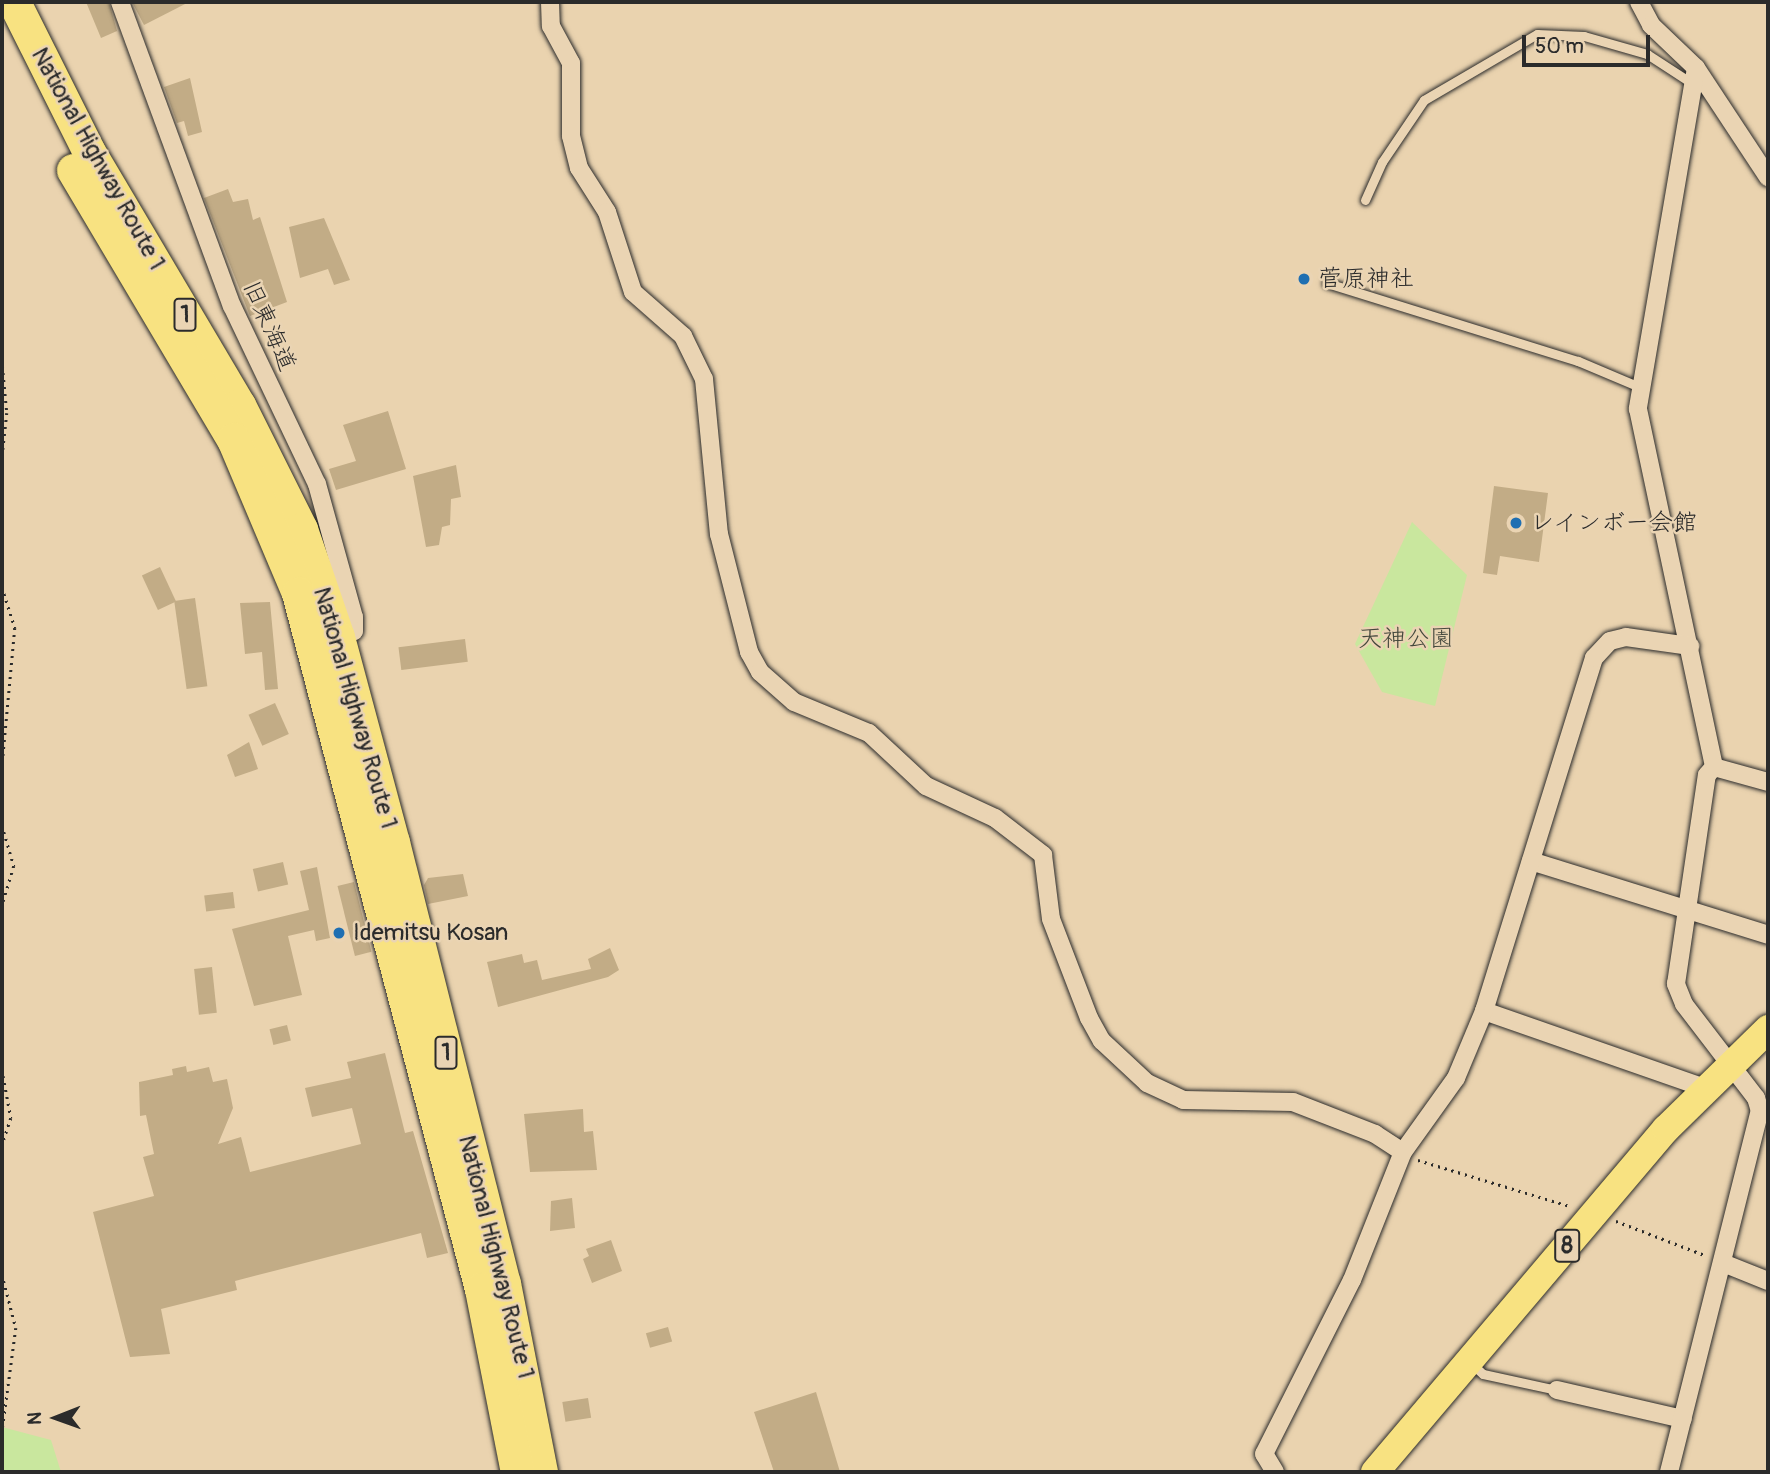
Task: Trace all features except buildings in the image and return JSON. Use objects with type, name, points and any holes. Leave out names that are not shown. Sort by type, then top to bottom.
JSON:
[{"type":"highway","name":"National Highway Route 1","points":[[14,2],[106,182],[263,449],[301,529],[518,1397],[542,1464]]},
{"type":"highway","name":"National Highway Route 1","points":[[2,27],[99,217],[233,439],[283,552],[327,641]]},
{"type":"highway","name":"National Highway Route 1","points":[[517,1472],[518,1397]]},
{"type":"main road","name":"8","points":[[1375,1472],[1705,1088],[1768,1029]]},
{"type":"street","name":"旧東海道","points":[[120,2],[232,306],[317,484],[354,617],[354,631],[327,641]]},
{"type":"street","points":[[550,2],[551,26],[571,64],[570,136],[579,168],[607,212],[633,292],[683,336],[704,379],[719,534],[749,652],[760,672],[793,702],[869,733],[926,786],[995,818],[1043,855],[1051,919],[1089,1018],[1102,1041],[1147,1083],[1183,1100],[1293,1102],[1375,1134],[1403,1152]]},
{"type":"street","points":[[1639,2],[1651,25],[1694,76],[1768,177]]},
{"type":"street","points":[[1694,76],[1638,409],[1714,767]]},
{"type":"street","points":[[1275,1472],[1264,1454],[1352,1280],[1403,1152],[1456,1078],[1484,1012],[1594,658],[1610,641],[1626,637],[1690,646]]},
{"type":"street","points":[[1714,767],[1768,782]]},
{"type":"street","points":[[1669,1472],[1723,1263],[1762,1131],[1756,1098],[1678,992],[1686,909],[1707,775],[1714,767]]},
{"type":"street","points":[[1531,861],[1768,936]]},
{"type":"street","points":[[1484,1012],[1705,1088]]},
{"type":"street","points":[[1723,1263],[1768,1281]]},
{"type":"street","points":[[1556,1390],[1683,1419]]},
{"type":"lane","points":[[1365,201],[1382,162],[1424,100],[1537,34],[1584,36],[1647,54],[1694,76]]},
{"type":"lane","points":[[1328,283],[1578,361],[1642,388]]},
{"type":"lane","points":[[1469,1362],[1483,1374],[1556,1390]]},
{"type":"path","points":[[2,359],[7,413],[2,458]]},
{"type":"path","points":[[2,587],[15,628],[2,767]]},
{"type":"path","points":[[2,825],[14,866],[2,906]]},
{"type":"path","points":[[2,1069],[11,1118],[2,1146]]},
{"type":"path","points":[[1403,1152],[1594,1214],[1723,1263]]},
{"type":"path","points":[[2,1274],[16,1328],[2,1433]]},
{"type":"path","points":[[2,1466],[4,1472]]},
{"type":"green space","name":"天神公園","points":[[1412,522],[1467,575],[1435,706],[1382,692],[1355,644]]},
{"type":"green space","points":[[2,1427],[51,1440],[61,1472],[2,1472]]},
{"type":"place","name":"菅原神社","points":[[1304,279]]},
{"type":"place","name":"レインボー会館","points":[[1516,523]]},
{"type":"place","name":"Idemitsu Kosan","points":[[339,933]]}]
